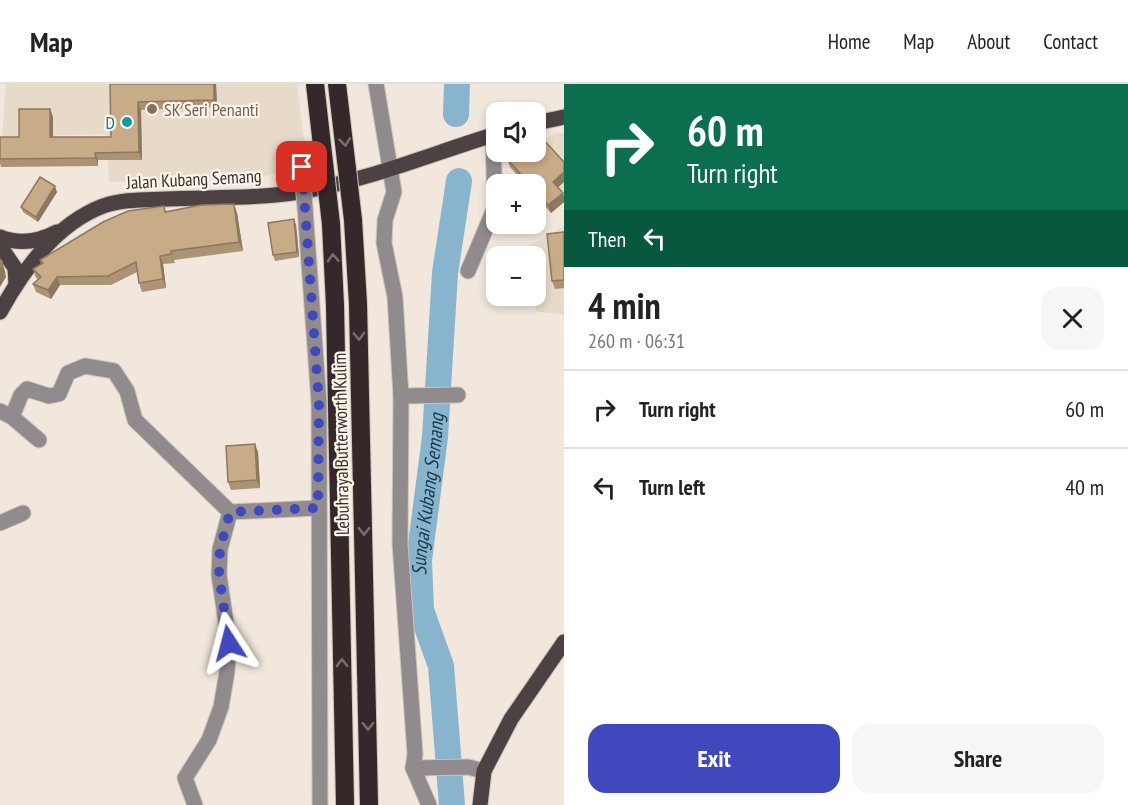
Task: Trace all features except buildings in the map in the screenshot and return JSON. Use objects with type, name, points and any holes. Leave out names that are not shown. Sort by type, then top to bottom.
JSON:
[{"type":"highway","name":"Lebuhraya Butterworth Kulim","points":[[315,84],[331,224],[336,315],[345,805]]},
{"type":"highway","name":"Lebuhraya Butterworth Kulim","points":[[337,84],[353,220],[358,304],[369,805]]},
{"type":"main road","points":[[546,121],[564,117]]},
{"type":"main road","name":"Jalan Kubang Semang","points":[[0,312],[30,262],[67,227],[84,215],[105,205],[133,200],[299,192],[395,167],[486,138]]},
{"type":"main road","points":[[0,237],[10,241],[29,242],[44,239],[67,227]]},
{"type":"main road","points":[[0,246],[15,268],[16,284]]},
{"type":"main road","points":[[480,805],[484,771],[511,719],[564,642]]},
{"type":"street","points":[[376,84],[395,167],[394,192],[385,220],[384,243],[395,297],[401,396],[400,544],[415,754],[429,805]]},
{"type":"street","points":[[468,271],[495,207],[492,162]]},
{"type":"street","points":[[302,167],[319,403],[320,805]]},
{"type":"street","points":[[39,440],[6,414],[27,389],[49,396],[59,394],[68,373],[85,366],[114,371],[127,391],[135,420],[230,512],[318,508]]},
{"type":"street","points":[[401,396],[454,395]]},
{"type":"street","points":[[195,805],[185,778],[209,740],[220,707],[226,672],[229,643],[219,575],[220,549],[230,512]]},
{"type":"street","points":[[0,523],[23,513]]},
{"type":"street","points":[[418,767],[468,767],[484,771]]},
{"type":"shaded area","name":"SK Seri Penanti","points":[[6,84],[297,84],[307,165],[265,176],[109,182],[107,134],[2,137]]},
{"type":"shaded area","points":[[556,133],[564,133],[564,201],[546,179],[546,174],[542,174],[532,162],[546,162],[546,138]]},
{"type":"shaded area","points":[[564,226],[564,315],[536,311],[536,306],[546,306],[546,246],[529,246]]},
{"type":"waterway","name":"Sungai Kubang Semang","points":[[456,114],[457,84]]},
{"type":"waterway","name":"Sungai Kubang Semang","points":[[452,805],[441,666],[421,610],[419,560],[435,437],[445,273],[459,181]]},
{"type":"place","name":"SK Seri Penanti","points":[[152,109]]},
{"type":"place","name":"D","points":[[127,122]]},
{"type":"route","points":[[229,643],[219,575],[220,549],[230,512],[318,508],[319,403],[302,167]]}]
